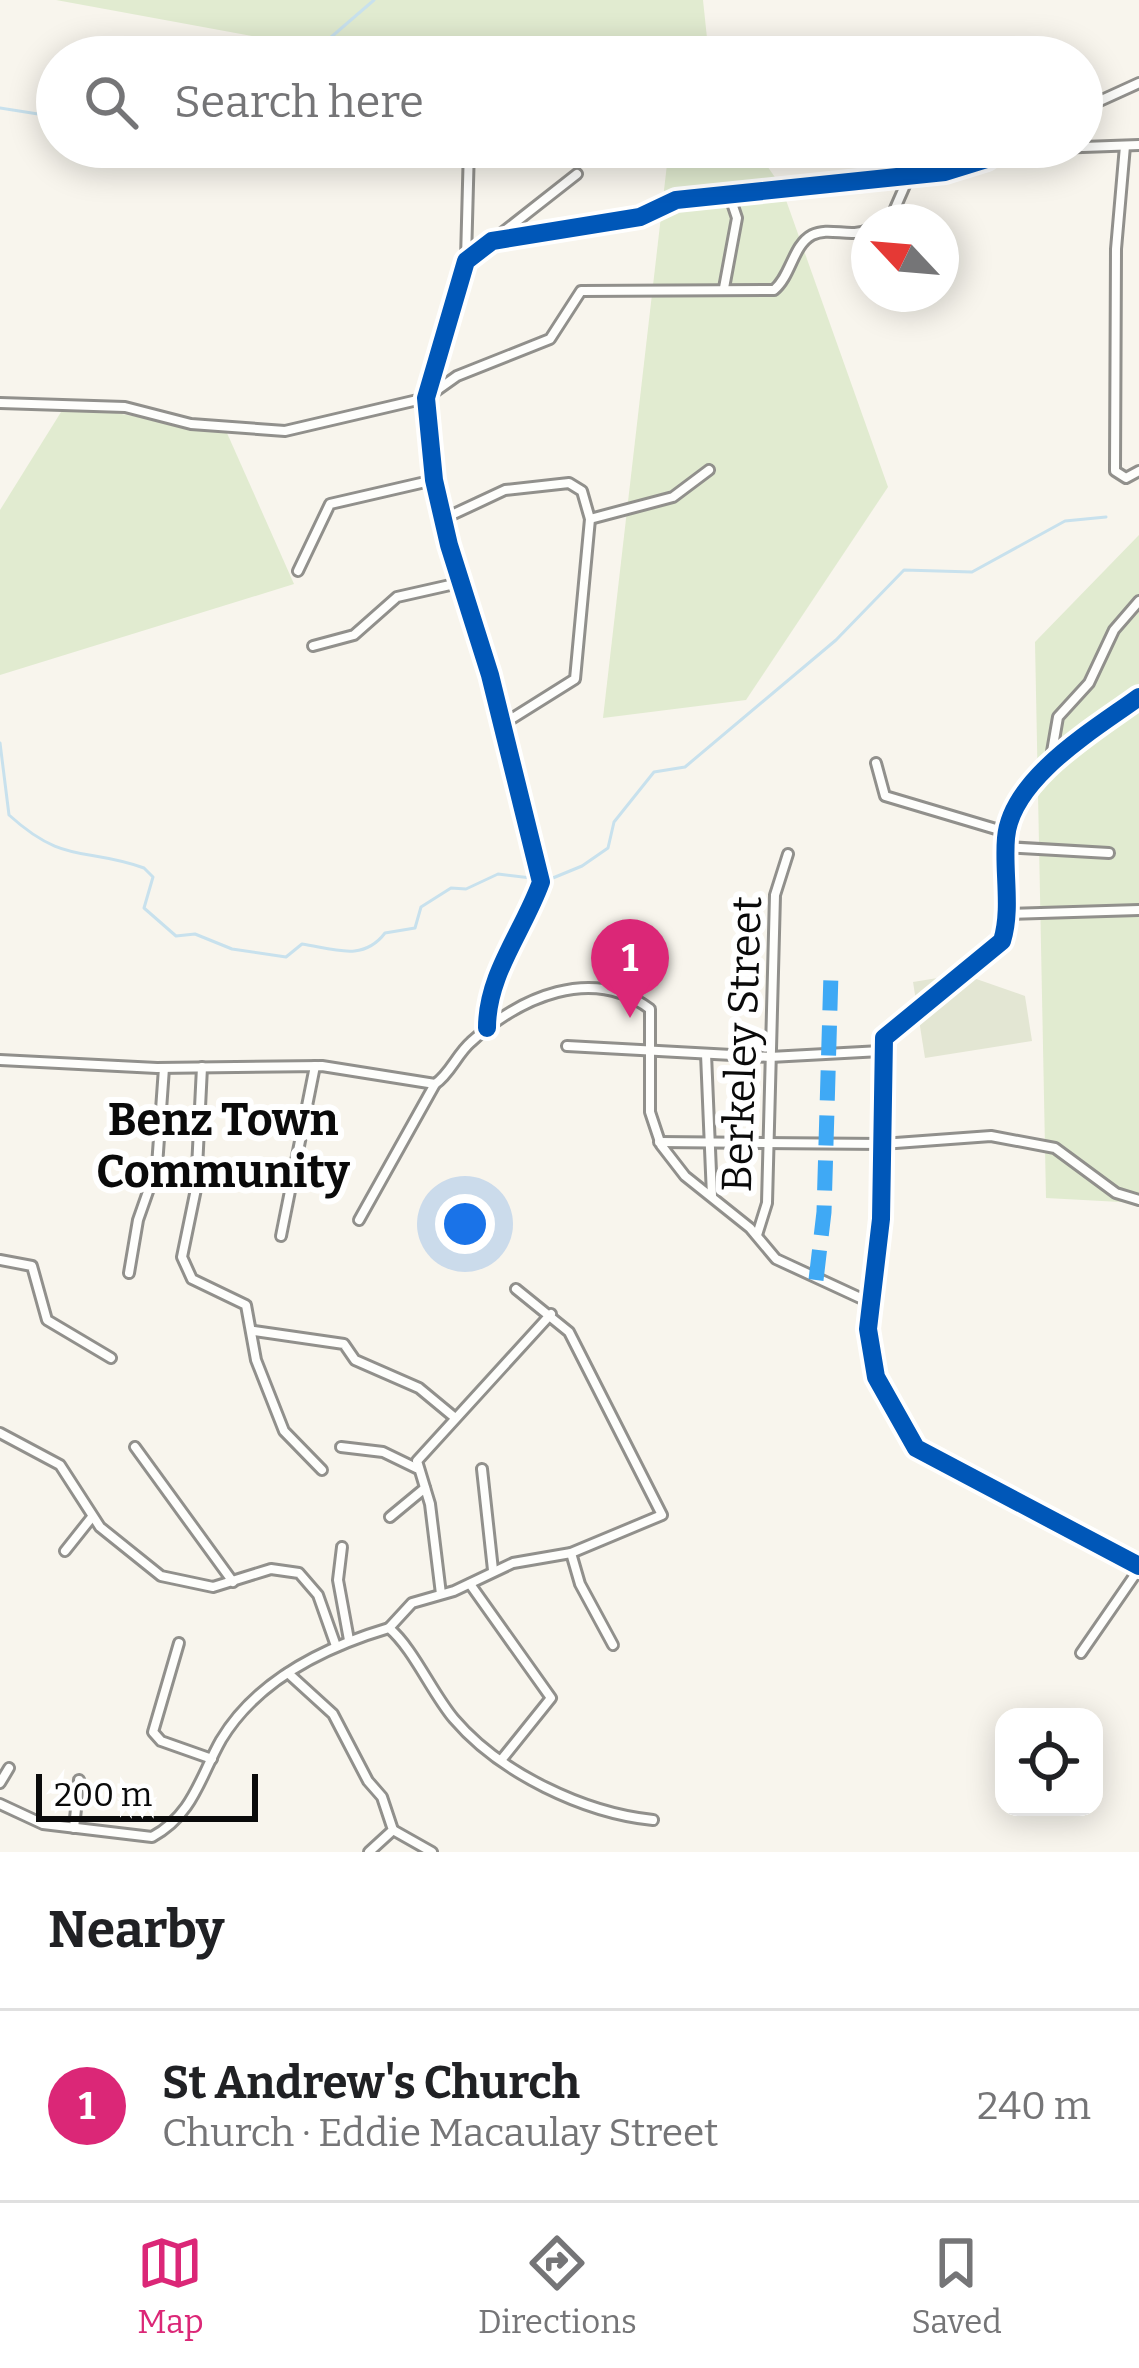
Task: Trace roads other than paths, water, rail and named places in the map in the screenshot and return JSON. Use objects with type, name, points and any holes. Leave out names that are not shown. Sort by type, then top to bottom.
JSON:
[{"type":"street","points":[[1103,99],[1139,83]]},
{"type":"street","points":[[1103,147],[1139,145]]},
{"type":"street","points":[[1125,146],[1116,249],[1115,471],[1126,478],[1139,471]]},
{"type":"street","points":[[469,168],[466,261],[426,398],[434,479],[459,583],[490,675],[540,877],[524,932],[494,978],[487,1028]]},
{"type":"street","points":[[491,241],[640,217],[676,200],[958,168]]},
{"type":"street","points":[[897,204],[910,173]]},
{"type":"street","points":[[466,261],[577,174]]},
{"type":"street","points":[[724,288],[736,218],[729,194]]},
{"type":"street","points":[[0,403],[125,407],[244,432],[285,431],[426,398],[457,376],[550,339],[581,291],[774,290],[802,242],[815,232],[851,234]]},
{"type":"street","points":[[590,519],[673,497],[709,470]]},
{"type":"street","points":[[298,571],[330,504],[434,479]]},
{"type":"street","points":[[443,520],[505,490],[569,483],[582,491],[590,519],[574,679],[500,726]]},
{"type":"street","points":[[313,646],[354,635],[397,597],[459,583]]},
{"type":"street","points":[[1048,770],[1058,718],[1089,683],[1114,630],[1139,601]]},
{"type":"street","points":[[1081,1654],[1139,1567],[916,1448],[876,1377],[868,1302],[878,1275],[880,1051],[889,1032],[998,947],[1005,914],[1006,832],[1019,802],[1048,770],[1139,697]]},
{"type":"street","points":[[876,763],[877,783],[885,796],[1006,832]]},
{"type":"street","points":[[1005,847],[1109,854]]},
{"type":"street","name":"Berkeley Street","points":[[757,1235],[766,1215],[764,1139],[776,895],[788,854]]},
{"type":"street","points":[[1005,914],[1139,910]]},
{"type":"street","points":[[359,1220],[377,1181],[406,1144],[434,1084],[487,1028],[565,988],[596,985],[646,1005],[650,1112],[659,1142],[685,1175],[757,1235],[776,1259],[868,1302]]},
{"type":"street","points":[[567,1046],[770,1057],[880,1051]]},
{"type":"street","points":[[706,1054],[712,1197]]},
{"type":"street","points":[[0,1060],[164,1068],[315,1066],[434,1084]]},
{"type":"street","points":[[281,1236],[315,1066]]},
{"type":"street","points":[[202,1067],[196,1189],[182,1257],[192,1279],[246,1305],[256,1360],[284,1431],[322,1470]]},
{"type":"street","points":[[129,1273],[138,1220],[157,1166],[164,1068]]},
{"type":"street","points":[[659,1142],[764,1139],[882,1144],[971,1136],[1039,1142],[1055,1148],[1116,1193],[1139,1200]]},
{"type":"street","points":[[0,1260],[32,1267],[47,1319],[111,1358]]},
{"type":"street","points":[[0,1804],[43,1824],[152,1837],[190,1803],[235,1722],[287,1673],[349,1640],[389,1628],[412,1603],[470,1584],[494,1570],[571,1553],[662,1515],[569,1332],[516,1289]]},
{"type":"street","points":[[416,1468],[420,1455],[497,1378],[551,1314]]},
{"type":"street","points":[[254,1331],[344,1344],[355,1360],[419,1388],[454,1417]]},
{"type":"street","points":[[0,1433],[60,1466],[92,1516],[161,1576],[201,1587],[272,1569],[299,1573],[317,1595],[336,1646]]},
{"type":"street","points":[[135,1447],[233,1582]]},
{"type":"street","points":[[341,1447],[383,1452],[416,1468],[425,1487],[441,1594]]},
{"type":"street","points":[[482,1469],[494,1570]]},
{"type":"street","points":[[390,1517],[425,1487]]},
{"type":"street","points":[[64,1551],[92,1516]]},
{"type":"street","points":[[342,1547],[338,1580],[349,1640]]},
{"type":"street","points":[[571,1553],[580,1584],[613,1645]]},
{"type":"street","points":[[470,1584],[551,1698],[502,1759]]},
{"type":"street","points":[[389,1628],[456,1721],[502,1759],[594,1809],[652,1820]]},
{"type":"street","points":[[178,1643],[153,1732],[161,1741],[212,1759]]},
{"type":"street","points":[[287,1673],[333,1714],[359,1766],[382,1797],[393,1831],[432,1852]]},
{"type":"street","points":[[0,1784],[9,1768]]},
{"type":"street","points":[[74,1828],[79,1780]]},
{"type":"street","points":[[370,1852],[393,1831]]},
{"type":"waterway","points":[[332,36],[374,0]]},
{"type":"waterway","points":[[0,108],[36,114]]},
{"type":"waterway","points":[[0,743],[9,815],[60,848],[144,868],[153,877],[144,908],[176,936],[195,934],[232,949],[286,957],[302,944],[358,951],[385,933],[415,928],[421,907],[451,888],[466,889],[498,874],[548,880],[582,866],[608,848],[614,822],[654,772],[685,767],[836,640],[904,570],[972,572],[1065,521],[1106,517]]},
{"type":"place","name":"St Andrew's Church","points":[[630,1018]]},
{"type":"district","name":"Benz Town Community","points":[[223,1146]]}]
